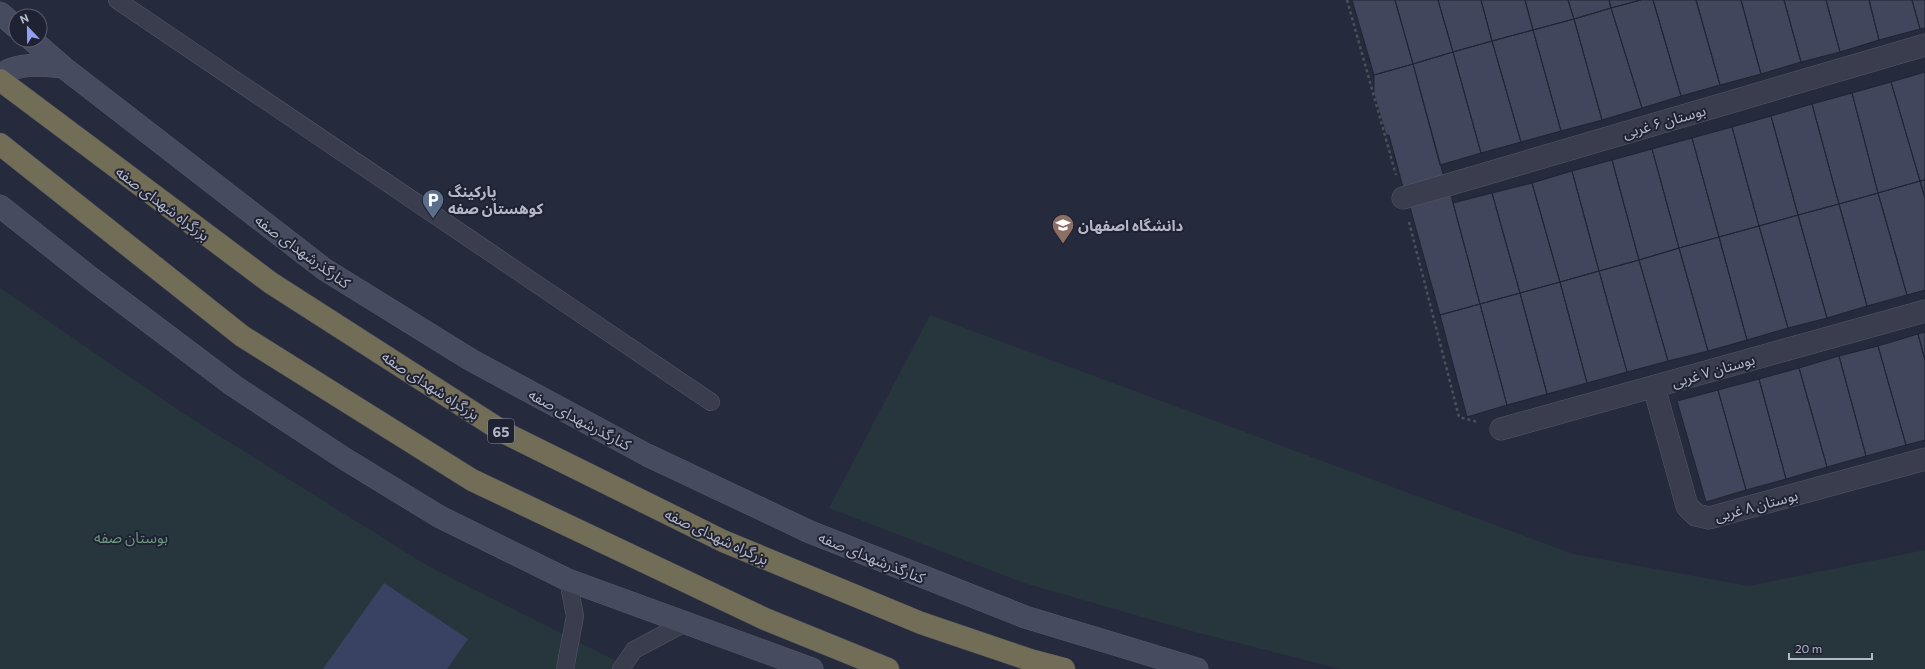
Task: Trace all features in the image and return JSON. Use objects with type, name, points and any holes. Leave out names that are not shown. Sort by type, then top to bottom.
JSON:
[{"type":"highway","name":"بزرگراه شهدای صفه","points":[[0,80],[271,283],[505,433],[723,541],[921,623],[1030,660],[1064,669]]},
{"type":"highway","points":[[0,144],[242,336],[472,480],[765,619],[888,669]]},
{"type":"main road","points":[[0,13],[8,20]]},
{"type":"main road","name":"کنارگذرشهدای صفه","points":[[41,48],[63,67],[324,269],[471,360],[640,451],[810,532],[1025,617],[1197,669]]},
{"type":"main road","points":[[0,75],[14,68],[34,64],[63,67]]},
{"type":"main road","points":[[0,206],[92,279],[234,386],[345,459],[440,517],[568,580],[812,669]]},
{"type":"street","name":"بوستان ۶ غربی","points":[[1403,198],[1925,45]]},
{"type":"street","name":"بوستان ۷ غربی","points":[[1501,430],[1925,311]]},
{"type":"street","name":"بوستان ۸ غربی","points":[[1654,387],[1687,506],[1696,515],[1709,518],[1925,459]]},
{"type":"lane","points":[[117,0],[711,402]]},
{"type":"lane","points":[[565,669],[575,616],[568,580]]},
{"type":"lane","points":[[621,669],[634,650],[684,622]]},
{"type":"green space","name":"بوستان صفه","points":[[0,288],[181,412],[428,566],[632,669],[0,669]]},
{"type":"green space","points":[[930,315],[1573,554],[1749,586],[1925,550],[1925,669],[1341,669],[1191,631],[1024,583],[829,508]]},
{"type":"water","points":[[384,583],[468,639],[447,669],[323,669]]},
{"type":"building","points":[[1352,0],[1395,0],[1413,64],[1374,75]]},
{"type":"building","points":[[1395,0],[1438,0],[1453,52],[1413,64]]},
{"type":"building","points":[[1438,0],[1481,0],[1492,41],[1453,52]]},
{"type":"building","points":[[1481,0],[1525,0],[1533,30],[1492,41]]},
{"type":"building","points":[[1525,0],[1568,0],[1574,19],[1533,30]]},
{"type":"building","points":[[1568,0],[1609,0],[1611,8],[1574,19]]},
{"type":"building","points":[[1609,0],[1641,0],[1611,8]]},
{"type":"building","points":[[1641,0],[1653,0],[1681,96],[1642,108],[1611,8]]},
{"type":"building","points":[[1653,0],[1696,0],[1720,85],[1681,96]]},
{"type":"building","points":[[1696,0],[1741,0],[1761,74],[1720,85]]},
{"type":"building","points":[[1741,0],[1784,0],[1801,62],[1761,74]]},
{"type":"building","points":[[1784,0],[1826,0],[1840,52],[1801,62]]},
{"type":"building","points":[[1826,0],[1869,0],[1879,40],[1840,52]]},
{"type":"building","points":[[1869,0],[1912,0],[1920,29],[1879,40]]},
{"type":"building","points":[[1912,0],[1925,0],[1925,28],[1920,29]]},
{"type":"building","points":[[1611,8],[1642,108],[1602,120],[1574,19]]},
{"type":"building","points":[[1574,19],[1602,120],[1561,131],[1533,30]]},
{"type":"building","points":[[1533,30],[1561,131],[1521,142],[1492,41]]},
{"type":"building","points":[[1492,41],[1521,142],[1481,153],[1453,52]]},
{"type":"building","points":[[1453,52],[1481,153],[1440,165],[1413,64]]},
{"type":"building","points":[[1413,64],[1445,181],[1404,191],[1389,135],[1386,135],[1374,94],[1374,75]]},
{"type":"building","points":[[1925,72],[1925,180],[1920,181],[1891,82]]},
{"type":"building","points":[[1891,82],[1920,181],[1878,193],[1852,93]]},
{"type":"building","points":[[1852,93],[1878,193],[1839,204],[1812,104]]},
{"type":"building","points":[[1812,104],[1839,204],[1798,215],[1771,116]]},
{"type":"building","points":[[1771,116],[1798,215],[1759,226],[1732,127]]},
{"type":"building","points":[[1732,127],[1759,226],[1719,237],[1692,138]]},
{"type":"building","points":[[1692,138],[1719,237],[1679,248],[1652,149]]},
{"type":"building","points":[[1652,149],[1679,248],[1639,260],[1612,160]]},
{"type":"building","points":[[1612,160],[1639,260],[1599,271],[1572,171]]},
{"type":"building","points":[[1572,171],[1599,271],[1560,282],[1532,183]]},
{"type":"building","points":[[1925,180],[1925,198],[1920,181]]},
{"type":"building","points":[[1920,181],[1925,198],[1925,290],[1907,295],[1878,193]]},
{"type":"building","points":[[1532,183],[1560,282],[1520,293],[1492,193]]},
{"type":"building","points":[[1449,188],[1480,304],[1440,315],[1408,200]]},
{"type":"building","points":[[1492,193],[1520,293],[1480,304],[1453,203]]},
{"type":"building","points":[[1878,193],[1907,295],[1867,306],[1839,204]]},
{"type":"building","points":[[1839,204],[1867,306],[1827,318],[1798,215]]},
{"type":"building","points":[[1798,215],[1827,318],[1788,328],[1759,226]]},
{"type":"building","points":[[1759,226],[1788,328],[1747,340],[1719,237]]},
{"type":"building","points":[[1719,237],[1747,340],[1708,351],[1679,248]]},
{"type":"building","points":[[1679,248],[1708,351],[1668,361],[1639,260]]},
{"type":"building","points":[[1639,260],[1668,361],[1627,372],[1599,271]]},
{"type":"building","points":[[1599,271],[1627,372],[1587,383],[1560,282]]},
{"type":"building","points":[[1560,282],[1587,383],[1547,394],[1520,293]]},
{"type":"building","points":[[1520,293],[1547,394],[1507,405],[1480,304]]},
{"type":"building","points":[[1480,304],[1507,405],[1467,417],[1440,315]]},
{"type":"building","points":[[1925,332],[1925,360],[1918,334]]},
{"type":"building","points":[[1918,334],[1925,360],[1925,440],[1906,445],[1878,346]]},
{"type":"building","points":[[1878,346],[1906,445],[1866,456],[1839,356]]},
{"type":"building","points":[[1839,356],[1866,456],[1827,467],[1799,368]]},
{"type":"building","points":[[1799,368],[1827,467],[1786,479],[1759,379]]},
{"type":"building","points":[[1759,379],[1786,479],[1746,490],[1718,390]]},
{"type":"building","points":[[1718,390],[1746,490],[1706,502],[1677,401]]},
{"type":"place","name":"پارکینگ کوهستان صفه","points":[[433,220]]},
{"type":"place","name":"دانشگاه اصفهان","points":[[1063,244]]}]
